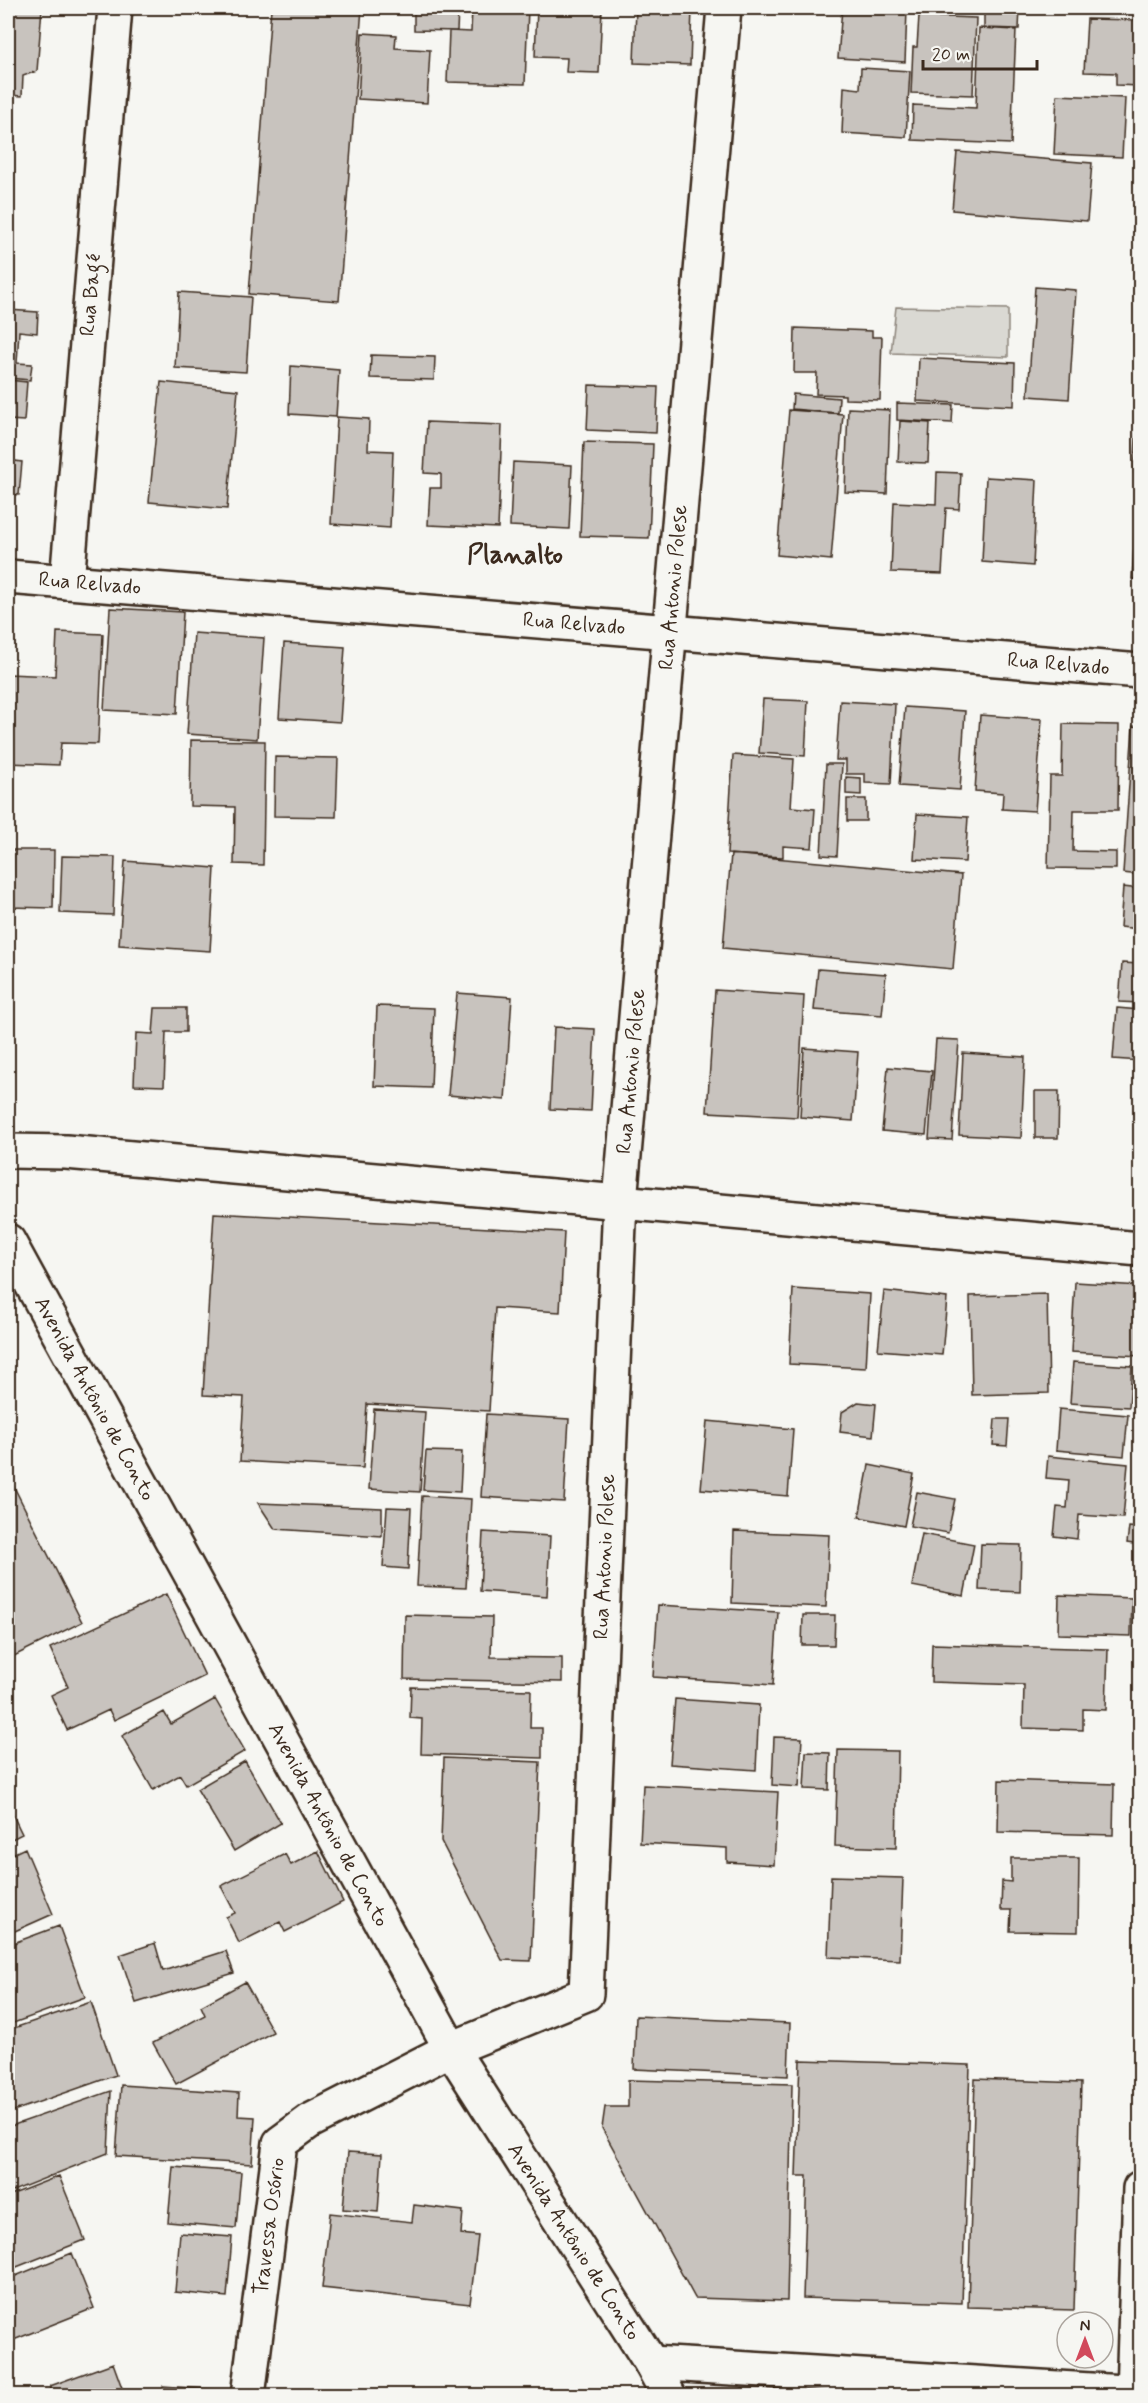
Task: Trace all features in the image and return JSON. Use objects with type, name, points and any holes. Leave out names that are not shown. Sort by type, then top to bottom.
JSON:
[{"type":"street","name":"Rua Bagé","points":[[67,582],[114,8]]},
{"type":"street","name":"Rua Antonio Polese","points":[[451,2049],[586,1994],[620,1201],[724,8]]},
{"type":"street","name":"Rua Relvado","points":[[8,577],[1140,671]]},
{"type":"street","points":[[8,1151],[66,1152],[1140,1249]]},
{"type":"street","name":"Avenida Antônio de Conto","points":[[8,1241],[451,2049],[651,2363],[669,2396]]},
{"type":"street","name":"Travessa Osório","points":[[248,2396],[280,2143],[310,2121],[451,2049]]},
{"type":"street","points":[[651,2363],[1137,2393],[1140,2188]]},
{"type":"shaded area","points":[[896,307],[1008,309],[1008,357],[891,353]]},
{"type":"building","points":[[8,8],[42,8],[37,71],[23,76],[22,96],[8,95]]},
{"type":"building","points":[[271,8],[362,8],[339,301],[249,294]]},
{"type":"building","points":[[414,8],[470,8],[458,9],[457,31],[414,30]]},
{"type":"building","points":[[472,8],[528,8],[525,84],[447,82],[449,31],[471,32]]},
{"type":"building","points":[[537,8],[602,8],[599,73],[566,72],[567,58],[535,57]]},
{"type":"building","points":[[636,8],[692,8],[690,65],[634,63]]},
{"type":"building","points":[[842,8],[907,10],[905,62],[838,58]]},
{"type":"building","points":[[984,8],[1020,8],[1019,29],[984,28]]},
{"type":"building","points":[[919,16],[976,18],[973,95],[911,93],[913,47],[917,47]]},
{"type":"building","points":[[1087,19],[1140,20],[1140,86],[1116,85],[1116,73],[1084,72]]},
{"type":"building","points":[[979,28],[1016,30],[1011,144],[912,140],[913,105],[976,108]]},
{"type":"building","points":[[362,33],[396,35],[395,48],[430,50],[427,103],[358,99]]},
{"type":"building","points":[[861,68],[910,71],[906,137],[842,133],[844,87],[860,89]]},
{"type":"building","points":[[1057,95],[1125,98],[1122,157],[1054,154]]},
{"type":"building","points":[[957,152],[1092,163],[1087,221],[952,210]]},
{"type":"building","points":[[1139,257],[1140,309],[1136,309]]},
{"type":"building","points":[[1035,287],[1076,290],[1069,399],[1028,396]]},
{"type":"building","points":[[179,292],[251,297],[246,372],[175,368]]},
{"type":"building","points":[[8,310],[38,312],[37,333],[19,331],[17,363],[32,364],[30,380],[8,378]]},
{"type":"building","points":[[795,328],[872,331],[872,337],[882,337],[880,400],[845,399],[845,395],[816,394],[817,373],[794,373]]},
{"type":"building","points":[[371,355],[435,357],[434,380],[370,378]]},
{"type":"building","points":[[919,358],[1015,363],[1014,406],[917,401]]},
{"type":"building","points":[[291,366],[339,370],[336,417],[289,414]]},
{"type":"building","points":[[8,380],[27,382],[24,421],[8,420]]},
{"type":"building","points":[[161,382],[238,390],[227,509],[149,502]]},
{"type":"building","points":[[589,385],[658,387],[656,433],[587,430]]},
{"type":"building","points":[[793,394],[839,398],[838,413],[792,409]]},
{"type":"building","points":[[897,403],[953,405],[952,423],[897,420]]},
{"type":"building","points":[[848,408],[890,410],[887,494],[845,492]]},
{"type":"building","points":[[789,410],[843,414],[831,560],[777,555]]},
{"type":"building","points":[[337,417],[369,419],[368,450],[393,451],[390,528],[331,524]]},
{"type":"building","points":[[900,421],[930,423],[928,463],[898,462]]},
{"type":"building","points":[[427,422],[502,425],[498,528],[428,525],[430,488],[441,488],[441,474],[424,473]]},
{"type":"building","points":[[1137,422],[1140,422],[1140,473],[1134,473]]},
{"type":"building","points":[[584,442],[653,444],[649,538],[580,536]]},
{"type":"building","points":[[8,460],[22,462],[19,495],[8,494]]},
{"type":"building","points":[[513,462],[572,465],[569,529],[510,526]]},
{"type":"building","points":[[937,472],[961,473],[959,509],[946,508],[942,574],[891,572],[894,502],[936,504]]},
{"type":"building","points":[[986,477],[1037,480],[1033,566],[982,562]]},
{"type":"building","points":[[1136,510],[1140,510],[1140,579],[1132,579]]},
{"type":"building","points":[[110,608],[183,612],[177,714],[104,710]]},
{"type":"building","points":[[57,632],[103,634],[98,744],[61,743],[59,765],[8,763],[8,674],[55,676]]},
{"type":"building","points":[[194,633],[264,638],[257,739],[187,734]]},
{"type":"building","points":[[284,643],[345,647],[340,722],[279,718]]},
{"type":"building","points":[[763,699],[808,701],[805,756],[759,753]]},
{"type":"building","points":[[840,701],[895,704],[891,784],[865,783],[865,774],[846,774],[846,760],[836,760]]},
{"type":"building","points":[[905,707],[965,711],[960,790],[899,786]]},
{"type":"building","points":[[980,715],[1042,719],[1035,811],[1002,809],[1003,793],[975,791]]},
{"type":"building","points":[[1063,724],[1119,725],[1118,810],[1074,810],[1073,851],[1116,852],[1116,869],[1048,868],[1050,776],[1062,776]]},
{"type":"building","points":[[1133,726],[1140,727],[1140,875],[1123,873]]},
{"type":"building","points":[[191,740],[265,741],[263,865],[234,864],[235,807],[190,806]]},
{"type":"building","points":[[733,755],[794,759],[791,807],[815,809],[812,848],[783,846],[783,857],[727,854]]},
{"type":"building","points":[[275,757],[338,758],[336,817],[274,816]]},
{"type":"building","points":[[826,764],[842,764],[837,856],[821,855]]},
{"type":"building","points":[[846,777],[861,778],[861,795],[846,794]]},
{"type":"building","points":[[847,799],[866,799],[866,821],[847,821]]},
{"type":"building","points":[[917,814],[968,817],[965,862],[914,859]]},
{"type":"building","points":[[8,850],[54,850],[53,908],[8,907]]},
{"type":"building","points":[[731,854],[961,875],[953,969],[723,948]]},
{"type":"building","points":[[62,856],[115,857],[113,915],[60,913]]},
{"type":"building","points":[[125,861],[215,868],[210,951],[119,945]]},
{"type":"building","points":[[1123,887],[1140,889],[1140,929],[1120,927]]},
{"type":"building","points":[[1122,963],[1140,964],[1140,1003],[1119,1002]]},
{"type":"building","points":[[818,969],[886,974],[882,1015],[814,1010]]},
{"type":"building","points":[[715,990],[804,996],[797,1117],[707,1112]]},
{"type":"building","points":[[457,993],[512,997],[505,1100],[448,1095]]},
{"type":"building","points":[[377,1006],[434,1008],[431,1088],[374,1086]]},
{"type":"building","points":[[155,1008],[186,1008],[186,1032],[166,1032],[164,1086],[134,1085],[136,1033],[153,1034]]},
{"type":"building","points":[[1117,1008],[1140,1010],[1140,1061],[1113,1059]]},
{"type":"building","points":[[554,1027],[595,1029],[591,1111],[550,1109]]},
{"type":"building","points":[[936,1039],[959,1040],[952,1140],[929,1139]]},
{"type":"building","points":[[804,1048],[858,1052],[853,1121],[800,1117]]},
{"type":"building","points":[[963,1053],[1025,1057],[1021,1138],[959,1135]]},
{"type":"building","points":[[888,1067],[932,1071],[926,1135],[882,1131]]},
{"type":"building","points":[[1035,1091],[1059,1091],[1058,1138],[1035,1138]]},
{"type":"building","points":[[214,1213],[564,1232],[560,1312],[495,1308],[489,1411],[367,1404],[363,1468],[240,1461],[244,1397],[203,1395]]},
{"type":"building","points":[[1075,1282],[1140,1286],[1140,1356],[1071,1352]]},
{"type":"building","points":[[793,1289],[870,1294],[866,1368],[789,1364]]},
{"type":"building","points":[[884,1291],[947,1298],[942,1355],[878,1350]]},
{"type":"building","points":[[1047,1294],[1049,1393],[972,1395],[970,1296]]},
{"type":"building","points":[[1073,1362],[1132,1366],[1129,1407],[1070,1403]]},
{"type":"building","points":[[858,1402],[876,1404],[873,1436],[840,1432],[842,1412]]},
{"type":"building","points":[[374,1409],[425,1412],[420,1492],[369,1489]]},
{"type":"building","points":[[1059,1409],[1128,1415],[1124,1456],[1056,1450]]},
{"type":"building","points":[[486,1414],[569,1419],[564,1502],[481,1497]]},
{"type":"building","points":[[995,1419],[1009,1419],[1007,1446],[993,1445]]},
{"type":"building","points":[[707,1421],[793,1429],[788,1496],[701,1489]]},
{"type":"building","points":[[426,1451],[462,1452],[460,1492],[423,1490]]},
{"type":"building","points":[[1048,1456],[1128,1464],[1123,1518],[1079,1515],[1077,1539],[1054,1536],[1057,1507],[1067,1508],[1069,1480],[1046,1478]]},
{"type":"building","points":[[869,1465],[914,1474],[904,1526],[859,1517]]},
{"type":"building","points":[[8,1475],[82,1622],[8,1659]]},
{"type":"building","points":[[917,1492],[955,1499],[948,1533],[910,1526]]},
{"type":"building","points":[[422,1496],[471,1499],[466,1588],[417,1586]]},
{"type":"building","points":[[258,1503],[382,1508],[382,1536],[275,1529]]},
{"type":"building","points":[[387,1507],[411,1508],[408,1569],[383,1567]]},
{"type":"building","points":[[1129,1527],[1140,1528],[1140,1545],[1127,1543]]},
{"type":"building","points":[[734,1531],[829,1535],[826,1607],[732,1603]]},
{"type":"building","points":[[483,1532],[550,1536],[547,1596],[480,1591]]},
{"type":"building","points":[[922,1534],[974,1544],[964,1596],[912,1586]]},
{"type":"building","points":[[981,1544],[1021,1545],[1020,1592],[979,1590]]},
{"type":"building","points":[[166,1594],[205,1676],[114,1720],[109,1710],[67,1730],[51,1695],[68,1687],[50,1648]]},
{"type":"building","points":[[1059,1595],[1132,1598],[1131,1636],[1058,1634]]},
{"type":"building","points":[[658,1605],[778,1612],[773,1685],[653,1677]]},
{"type":"building","points":[[405,1615],[492,1617],[491,1657],[562,1658],[562,1682],[404,1679]]},
{"type":"building","points":[[803,1615],[835,1615],[834,1645],[802,1645]]},
{"type":"building","points":[[932,1644],[1108,1649],[1106,1710],[1083,1709],[1083,1730],[1023,1728],[1024,1685],[931,1682]]},
{"type":"building","points":[[411,1687],[531,1690],[530,1728],[542,1728],[542,1758],[421,1754],[422,1719],[410,1718]]},
{"type":"building","points":[[215,1699],[245,1751],[186,1785],[180,1775],[153,1790],[122,1736],[164,1712],[171,1724]]},
{"type":"building","points":[[675,1699],[759,1705],[756,1770],[670,1764]]},
{"type":"building","points":[[774,1737],[802,1738],[799,1787],[772,1785]]},
{"type":"building","points":[[838,1750],[898,1751],[896,1848],[835,1846]]},
{"type":"building","points":[[806,1752],[830,1753],[829,1790],[804,1789]]},
{"type":"building","points":[[444,1758],[540,1762],[531,1961],[502,1960],[441,1841]]},
{"type":"building","points":[[245,1761],[281,1823],[234,1851],[197,1789]]},
{"type":"building","points":[[999,1780],[1114,1784],[1113,1835],[998,1832]]},
{"type":"building","points":[[643,1785],[778,1792],[774,1865],[727,1862],[727,1848],[640,1843]]},
{"type":"building","points":[[8,1805],[22,1834],[8,1841]]},
{"type":"building","points":[[25,1848],[53,1914],[8,1934],[8,1856]]},
{"type":"building","points":[[318,1851],[343,1902],[285,1932],[280,1922],[239,1943],[226,1917],[235,1913],[221,1886],[285,1854],[291,1865]]},
{"type":"building","points":[[1011,1858],[1079,1858],[1078,1932],[1010,1931],[1011,1910],[1001,1910],[1002,1881],[1011,1882]]},
{"type":"building","points":[[831,1876],[903,1878],[900,1960],[828,1957]]},
{"type":"building","points":[[59,1926],[85,1997],[8,2025],[8,1945]]},
{"type":"building","points":[[155,1943],[163,1971],[226,1951],[234,1973],[136,2003],[120,1955]]},
{"type":"building","points":[[245,1982],[273,2032],[176,2084],[153,2043],[205,2015],[201,2006]]},
{"type":"building","points":[[91,2002],[116,2075],[8,2113],[8,2030]]},
{"type":"building","points":[[636,2016],[790,2023],[788,2076],[634,2069]]},
{"type":"building","points":[[800,2060],[970,2065],[962,2303],[803,2298],[807,2176],[796,2176]]},
{"type":"building","points":[[975,2079],[1081,2083],[1074,2310],[968,2307]]},
{"type":"building","points":[[628,2080],[792,2084],[787,2301],[695,2298],[602,2128],[605,2107],[628,2107]]},
{"type":"building","points":[[121,2085],[239,2093],[238,2116],[255,2117],[252,2164],[116,2156]]},
{"type":"building","points":[[111,2091],[108,2153],[8,2193],[8,2127]]},
{"type":"building","points":[[348,2152],[382,2154],[378,2212],[343,2209]]},
{"type":"building","points":[[173,2167],[241,2172],[236,2228],[168,2222]]},
{"type":"building","points":[[59,2176],[85,2240],[14,2268],[8,2251],[8,2196]]},
{"type":"building","points":[[414,2205],[463,2211],[461,2234],[478,2236],[470,2304],[322,2288],[330,2213],[412,2222]]},
{"type":"building","points":[[180,2233],[232,2237],[227,2297],[175,2292]]},
{"type":"building","points":[[72,2253],[94,2308],[11,2341],[8,2333],[8,2279]]},
{"type":"building","points":[[113,2363],[125,2396],[53,2396],[50,2386]]},
{"type":"building","points":[[163,2386],[233,2391],[233,2396],[162,2396]]},
{"type":"district","name":"Planalto","points":[[515,555]]}]
